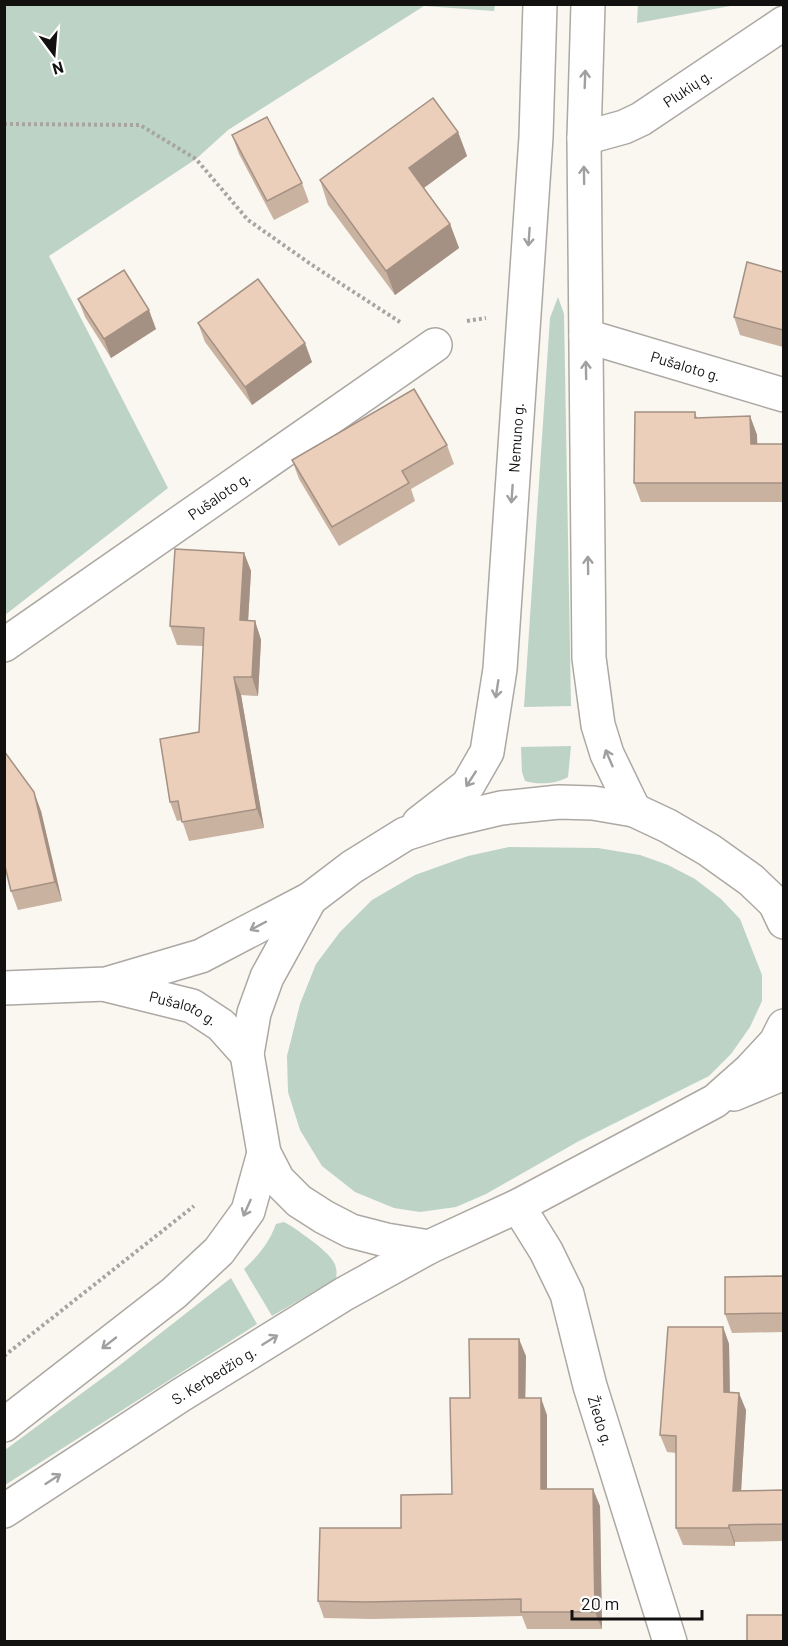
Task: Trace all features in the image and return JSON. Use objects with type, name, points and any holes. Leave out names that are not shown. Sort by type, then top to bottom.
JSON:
[{"type":"main road","name":"Nemuno g.","points":[[405,834],[468,785],[487,752],[500,669],[536,137],[540,4]]},
{"type":"main road","points":[[588,4],[584,138],[589,658],[598,725],[607,754],[634,810]]},
{"type":"main road","name":"Plukių g.","points":[[584,138],[624,127],[641,119],[783,23]]},
{"type":"main road","name":"Pušaloto g.","points":[[586,336],[783,395]]},
{"type":"main road","name":"Pušaloto g.","points":[[4,645],[435,345]]},
{"type":"main road","points":[[429,1247],[351,1231],[324,1217],[298,1201],[278,1180],[264,1153],[247,1054],[254,1013],[267,977],[310,899],[352,867],[405,834],[442,822],[525,804],[559,802],[593,803],[634,810],[668,826],[709,850],[752,880],[781,910]]},
{"type":"main road","name":"Pušaloto g.","points":[[4,988],[106,984],[201,956],[310,899]]},
{"type":"main road","name":"Pušaloto g.","points":[[106,984],[192,1006],[221,1025],[247,1054]]},
{"type":"main road","points":[[715,1101],[750,1070],[776,1042],[783,1026]]},
{"type":"main road","points":[[715,1101],[783,1073]]},
{"type":"main road","name":"S. Kerbedžio g.","points":[[4,1512],[222,1370],[344,1294],[429,1247],[518,1206],[715,1101]]},
{"type":"main road","points":[[4,1425],[174,1293],[219,1251],[248,1211],[264,1153]]},
{"type":"main road","name":"Žiedo g.","points":[[518,1206],[546,1251],[567,1294],[590,1386],[670,1641]]},
{"type":"path","points":[[4,124],[140,125],[196,159],[248,220],[312,265],[435,345],[458,322],[524,312]]},
{"type":"path","points":[[4,1356],[194,1206]]},
{"type":"green space","points":[[5,4],[495,5],[494,11],[424,6],[228,130],[196,159],[49,256],[168,488],[5,615]]},
{"type":"green space","points":[[638,4],[736,4],[736,5],[637,23]]},
{"type":"green space","points":[[558,297],[564,314],[571,706],[524,707],[550,318]]},
{"type":"green space","points":[[571,746],[568,777],[547,783],[525,781],[522,772],[521,747]]},
{"type":"green space","points":[[509,847],[598,848],[640,855],[668,865],[695,879],[721,899],[740,919],[762,975],[762,1001],[750,1027],[731,1054],[709,1076],[579,1141],[486,1194],[456,1207],[420,1212],[394,1208],[355,1192],[322,1166],[300,1130],[288,1092],[287,1056],[300,1004],[316,964],[340,932],[372,900],[415,875],[468,856]]},
{"type":"green space","points":[[284,1222],[325,1251],[335,1266],[336,1279],[272,1316],[244,1269],[263,1248],[276,1224]]},
{"type":"green space","points":[[231,1278],[257,1324],[5,1485],[5,1450],[120,1365]]},
{"type":"building","points":[[433,98],[458,132],[409,168],[450,224],[386,271],[320,180]]},
{"type":"building","points":[[267,117],[302,183],[267,201],[232,135]]},
{"type":"building","points":[[747,262],[783,272],[783,330],[734,317]]},
{"type":"building","points":[[124,270],[149,310],[104,339],[78,299]]},
{"type":"building","points":[[258,279],[305,343],[245,387],[198,323]]},
{"type":"building","points":[[414,389],[447,445],[402,471],[409,483],[332,527],[292,460]]},
{"type":"building","points":[[635,412],[695,412],[695,418],[750,416],[751,444],[783,444],[783,483],[634,483]]},
{"type":"building","points":[[175,549],[244,553],[240,620],[255,621],[252,677],[234,677],[257,809],[182,822],[178,801],[170,802],[160,739],[199,732],[204,628],[170,626]]},
{"type":"building","points":[[4,751],[34,792],[55,882],[11,891],[4,862]]},
{"type":"building","points":[[783,1276],[783,1313],[725,1314],[725,1277]]},
{"type":"building","points":[[668,1327],[723,1327],[724,1392],[739,1393],[733,1491],[783,1490],[783,1524],[729,1525],[729,1528],[676,1528],[676,1436],[660,1435]]},
{"type":"building","points":[[469,1339],[519,1339],[519,1398],[541,1398],[541,1489],[593,1489],[595,1612],[521,1612],[521,1599],[318,1601],[320,1528],[401,1528],[401,1495],[452,1494],[450,1398],[470,1398]]},
{"type":"building","points":[[747,1615],[783,1615],[783,1641],[747,1641]]}]
